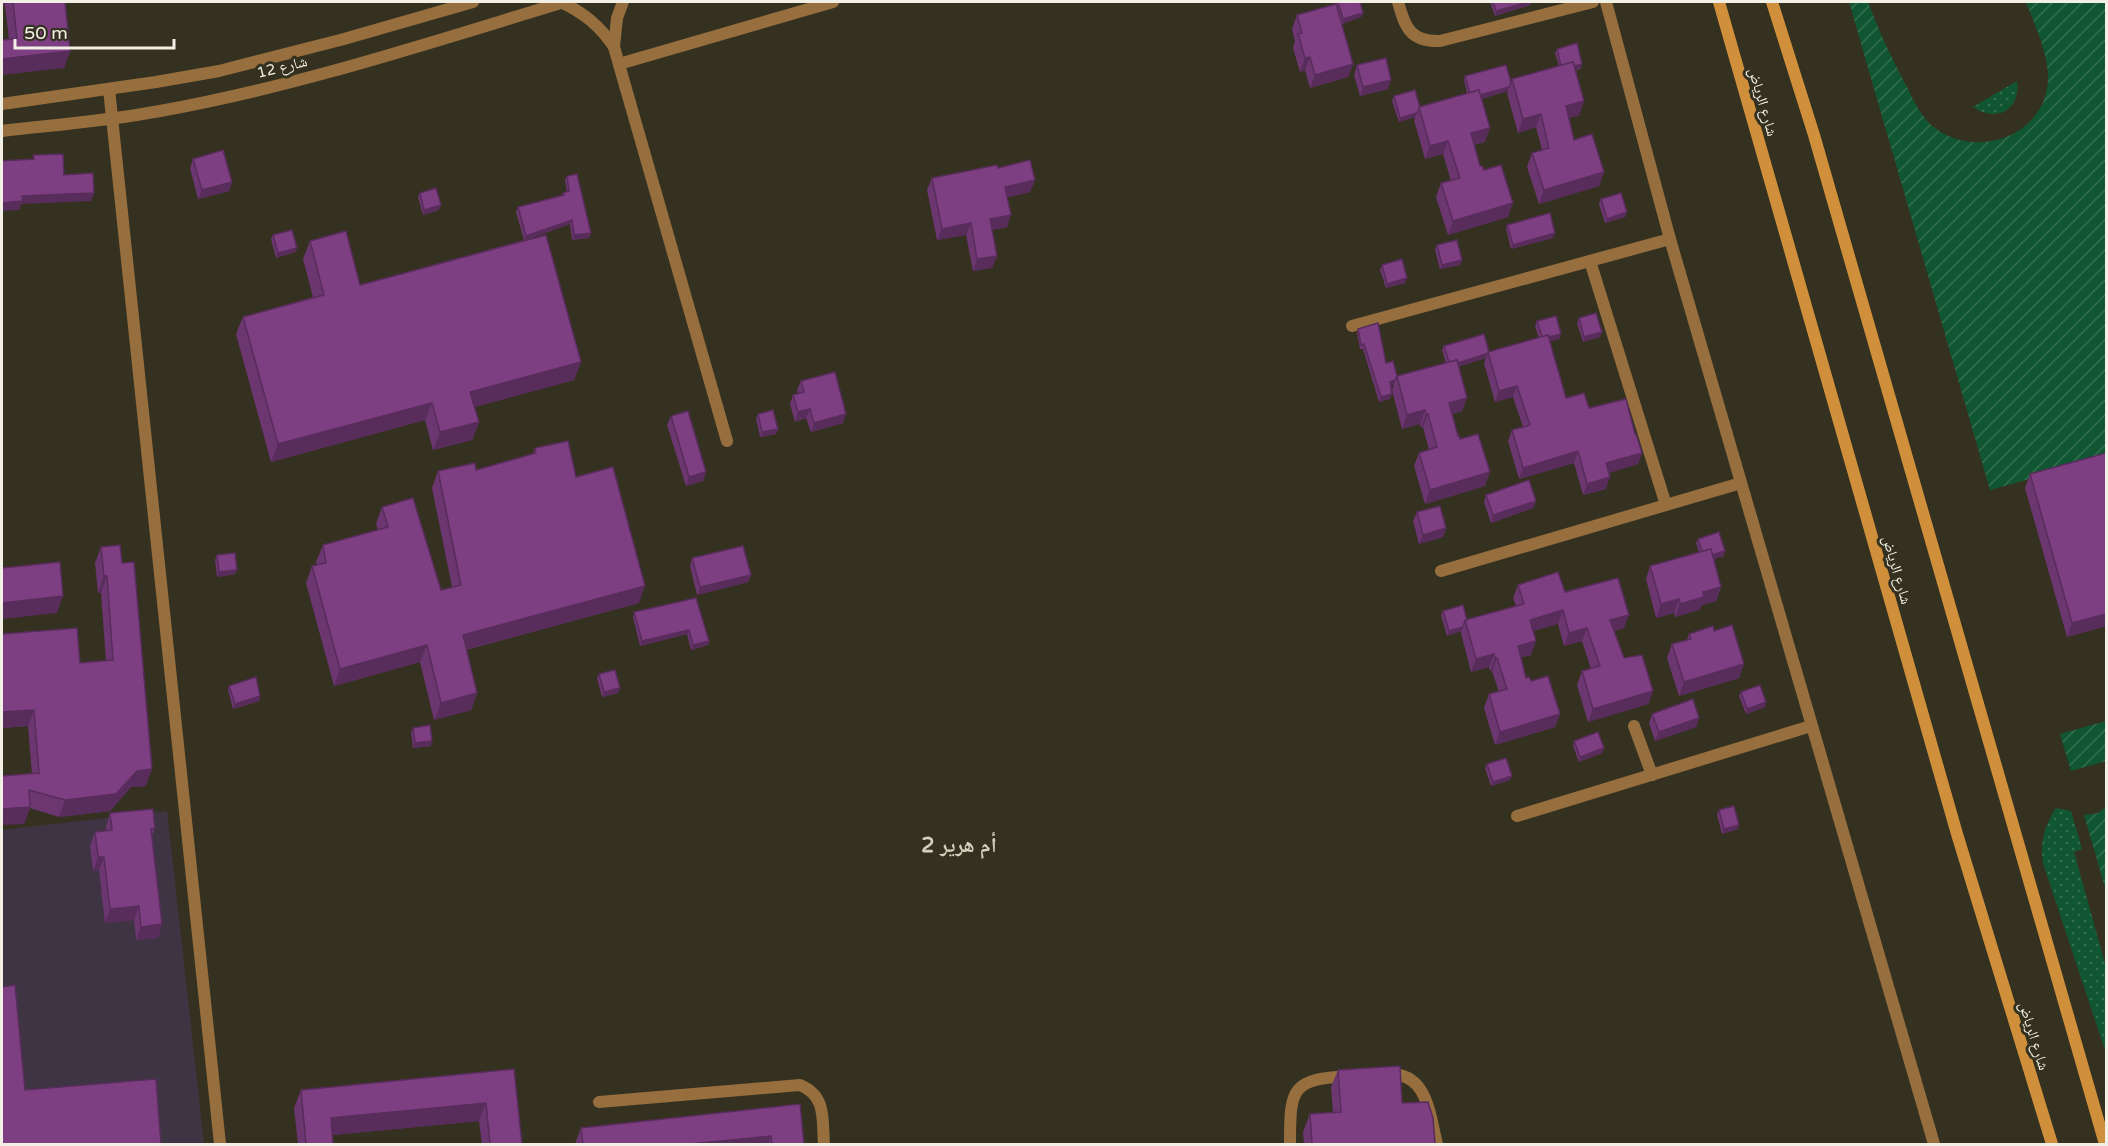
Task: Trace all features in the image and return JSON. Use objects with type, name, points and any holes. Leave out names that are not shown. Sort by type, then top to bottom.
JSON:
[{"type":"main road","name":"شارع الرياض","points":[[1719,2],[1957,834],[2052,1144]]},
{"type":"main road","points":[[1772,2],[1814,135],[2105,1144]]},
{"type":"street","name":"شارع 12","points":[[2,104],[219,71],[282,56],[438,7],[473,2]]},
{"type":"street","name":"شارع 12","points":[[2,131],[113,119],[160,111],[403,51],[562,2]]},
{"type":"street","points":[[562,2],[586,15],[614,47],[727,441]]},
{"type":"street","points":[[614,47],[617,18],[623,2]]},
{"type":"street","points":[[619,64],[833,2]]},
{"type":"street","points":[[1398,2],[1408,30],[1418,38],[1429,41],[1440,41],[1593,2]]},
{"type":"street","points":[[1606,2],[1670,239],[1934,1144]]},
{"type":"street","points":[[109,89],[220,1144]]},
{"type":"street","points":[[1352,326],[1670,239]]},
{"type":"street","points":[[1590,261],[1666,505]]},
{"type":"street","points":[[1441,571],[1741,483]]},
{"type":"street","points":[[1634,726],[1652,775]]},
{"type":"street","points":[[1517,816],[1811,726]]},
{"type":"street","points":[[1290,1144],[1291,1101],[1307,1081],[1320,1077],[1393,1073],[1416,1082],[1423,1092],[1437,1144]]},
{"type":"street","points":[[599,1101],[800,1084],[817,1096],[821,1107],[824,1144]]},
{"type":"shaded area","points":[[167,811],[204,1144],[2,1144],[2,830]]},
{"type":"green space","points":[[1849,2],[1868,2],[1897,68],[1923,116],[1930,124],[1947,135],[1965,141],[1984,142],[2003,138],[2020,130],[2034,117],[2043,101],[2048,71],[2041,40],[2026,2],[2106,2],[2106,458],[1990,490]]},
{"type":"green space","points":[[2017,81],[2015,100],[2005,111],[1990,114],[1973,107]]},
{"type":"green space","points":[[2106,721],[2106,761],[2071,771],[2060,734]]},
{"type":"green space","points":[[2106,807],[2106,891],[2084,815],[2098,813]]},
{"type":"green space","points":[[2056,808],[2071,811],[2082,849],[2074,852],[2106,967],[2106,1053],[2043,863],[2044,834],[2048,821]]},
{"type":"building","points":[[13,2],[65,2],[70,51],[2,59],[2,40],[17,39]]},
{"type":"building","points":[[1338,2],[1360,2],[1363,13],[1343,19]]},
{"type":"building","points":[[1493,2],[1528,2],[1496,11]]},
{"type":"building","points":[[1336,4],[1353,64],[1315,75],[1310,57],[1305,58],[1298,34],[1302,33],[1297,15]]},
{"type":"building","points":[[1577,43],[1582,64],[1575,66],[1573,62],[1561,66],[1557,49]]},
{"type":"building","points":[[1386,58],[1391,80],[1363,87],[1357,65]]},
{"type":"building","points":[[1573,62],[1584,101],[1566,106],[1574,140],[1592,134],[1604,172],[1544,190],[1532,153],[1549,148],[1541,114],[1523,119],[1512,79]]},
{"type":"building","points":[[1506,65],[1511,82],[1509,87],[1480,95],[1479,90],[1470,93],[1465,76]]},
{"type":"building","points":[[1415,90],[1420,107],[1417,113],[1400,118],[1394,96]]},
{"type":"building","points":[[1479,90],[1490,128],[1471,133],[1480,166],[1484,170],[1501,165],[1513,203],[1453,221],[1441,183],[1460,178],[1448,141],[1430,146],[1419,107]]},
{"type":"building","points":[[223,150],[232,182],[202,190],[193,159]]},
{"type":"building","points":[[63,154],[64,175],[93,173],[94,193],[22,196],[23,201],[2,203],[2,161],[34,159],[33,155]]},
{"type":"building","points":[[1030,160],[1035,180],[1005,187],[1011,215],[990,219],[997,256],[977,259],[971,223],[942,229],[932,178],[997,165],[998,168]]},
{"type":"building","points":[[577,174],[591,233],[574,235],[572,220],[526,236],[518,207],[564,195],[563,193],[569,191],[567,176]]},
{"type":"building","points":[[436,188],[441,205],[424,210],[420,193]]},
{"type":"building","points":[[1621,193],[1627,212],[1607,219],[1601,199]]},
{"type":"building","points":[[1550,213],[1555,233],[1513,245],[1507,225]]},
{"type":"building","points":[[292,230],[297,248],[278,253],[273,235]]},
{"type":"building","points":[[346,231],[360,285],[546,235],[581,362],[470,392],[479,422],[440,432],[432,403],[278,444],[243,317],[324,295],[310,241]]},
{"type":"building","points":[[1457,240],[1462,260],[1442,265],[1437,245]]},
{"type":"building","points":[[1402,259],[1407,278],[1387,284],[1382,265]]},
{"type":"building","points":[[1596,313],[1602,332],[1584,337],[1579,318]]},
{"type":"building","points":[[1556,316],[1561,334],[1542,337],[1537,321]]},
{"type":"building","points":[[1378,323],[1386,363],[1393,361],[1397,376],[1390,382],[1392,394],[1381,397],[1364,344],[1361,345],[1358,329]]},
{"type":"building","points":[[1484,334],[1489,353],[1458,363],[1457,360],[1449,362],[1444,346]]},
{"type":"building","points":[[1548,335],[1566,398],[1584,393],[1589,408],[1626,399],[1642,453],[1606,463],[1610,477],[1587,484],[1578,451],[1523,468],[1512,430],[1530,425],[1517,386],[1499,391],[1488,352]]},
{"type":"building","points":[[1457,360],[1467,398],[1449,403],[1458,436],[1460,439],[1478,434],[1490,472],[1430,490],[1419,453],[1437,447],[1428,414],[1425,410],[1407,415],[1397,376]]},
{"type":"building","points":[[835,372],[846,414],[814,423],[810,409],[798,412],[793,395],[804,392],[801,381]]},
{"type":"building","points":[[773,410],[778,429],[762,432],[758,414]]},
{"type":"building","points":[[688,411],[706,472],[689,477],[671,416]]},
{"type":"building","points":[[568,441],[576,477],[613,467],[645,586],[463,635],[477,693],[441,703],[427,645],[340,669],[312,566],[326,563],[323,545],[388,527],[382,507],[413,498],[441,590],[461,585],[438,471],[475,463],[476,470],[536,453],[535,448]]},
{"type":"building","points":[[2106,453],[2106,614],[2072,623],[2030,474]]},
{"type":"building","points":[[1529,480],[1536,501],[1493,515],[1486,495]]},
{"type":"building","points":[[1440,506],[1446,528],[1423,535],[1417,512]]},
{"type":"building","points":[[1719,532],[1725,551],[1712,555],[1711,549],[1702,552],[1698,539]]},
{"type":"building","points":[[120,545],[122,563],[134,562],[152,769],[137,771],[116,794],[65,800],[29,790],[30,807],[2,809],[2,776],[39,773],[34,710],[2,712],[2,634],[77,628],[80,663],[113,660],[107,576],[104,576],[101,547]]},
{"type":"building","points":[[743,546],[751,575],[700,587],[692,558]]},
{"type":"building","points":[[1711,549],[1721,587],[1703,592],[1704,597],[1680,604],[1679,599],[1661,604],[1650,566]]},
{"type":"building","points":[[235,553],[237,570],[219,572],[217,555]]},
{"type":"building","points":[[60,562],[63,596],[2,603],[2,568]]},
{"type":"building","points":[[1558,572],[1565,592],[1618,578],[1629,615],[1610,620],[1624,658],[1642,655],[1653,691],[1593,709],[1582,671],[1600,666],[1587,628],[1569,633],[1563,610],[1530,620],[1536,641],[1518,646],[1526,678],[1529,677],[1531,681],[1548,676],[1560,714],[1500,732],[1489,694],[1507,689],[1494,654],[1476,659],[1465,620],[1524,604],[1518,585]]},
{"type":"building","points":[[696,598],[709,641],[693,645],[689,630],[642,641],[634,612]]},
{"type":"building","points":[[1463,605],[1467,620],[1463,627],[1449,631],[1443,611]]},
{"type":"building","points":[[1732,625],[1744,664],[1684,682],[1672,644],[1691,639],[1689,634],[1713,626],[1714,631]]},
{"type":"building","points":[[615,670],[620,688],[604,692],[599,674]]},
{"type":"building","points":[[256,677],[260,696],[235,704],[229,686]]},
{"type":"building","points":[[1760,685],[1766,702],[1747,709],[1741,692]]},
{"type":"building","points":[[1693,699],[1699,718],[1659,732],[1652,714]]},
{"type":"building","points":[[430,725],[432,741],[415,743],[413,728]]},
{"type":"building","points":[[1598,732],[1604,748],[1580,757],[1574,741]]},
{"type":"building","points":[[1506,758],[1512,776],[1493,782],[1487,764]]},
{"type":"building","points":[[1734,806],[1739,825],[1724,829],[1719,810]]},
{"type":"building","points":[[153,809],[155,828],[151,829],[162,924],[141,927],[139,906],[110,909],[104,857],[98,857],[95,832],[112,830],[110,813]]},
{"type":"building","points":[[15,985],[25,1090],[156,1079],[161,1144],[2,1144],[2,987]]},
{"type":"building","points":[[1400,1066],[1402,1103],[1428,1102],[1433,1118],[1435,1144],[1312,1144],[1310,1114],[1341,1112],[1338,1070]]},
{"type":"building","points":[[514,1069],[522,1144],[490,1144],[486,1103],[331,1118],[333,1144],[306,1144],[301,1090]]},
{"type":"building","points":[[800,1104],[804,1144],[772,1144],[771,1136],[690,1144],[583,1144],[581,1128]]},
{"type":"district","name":"أم هرير 2","points":[[959,845]]}]
